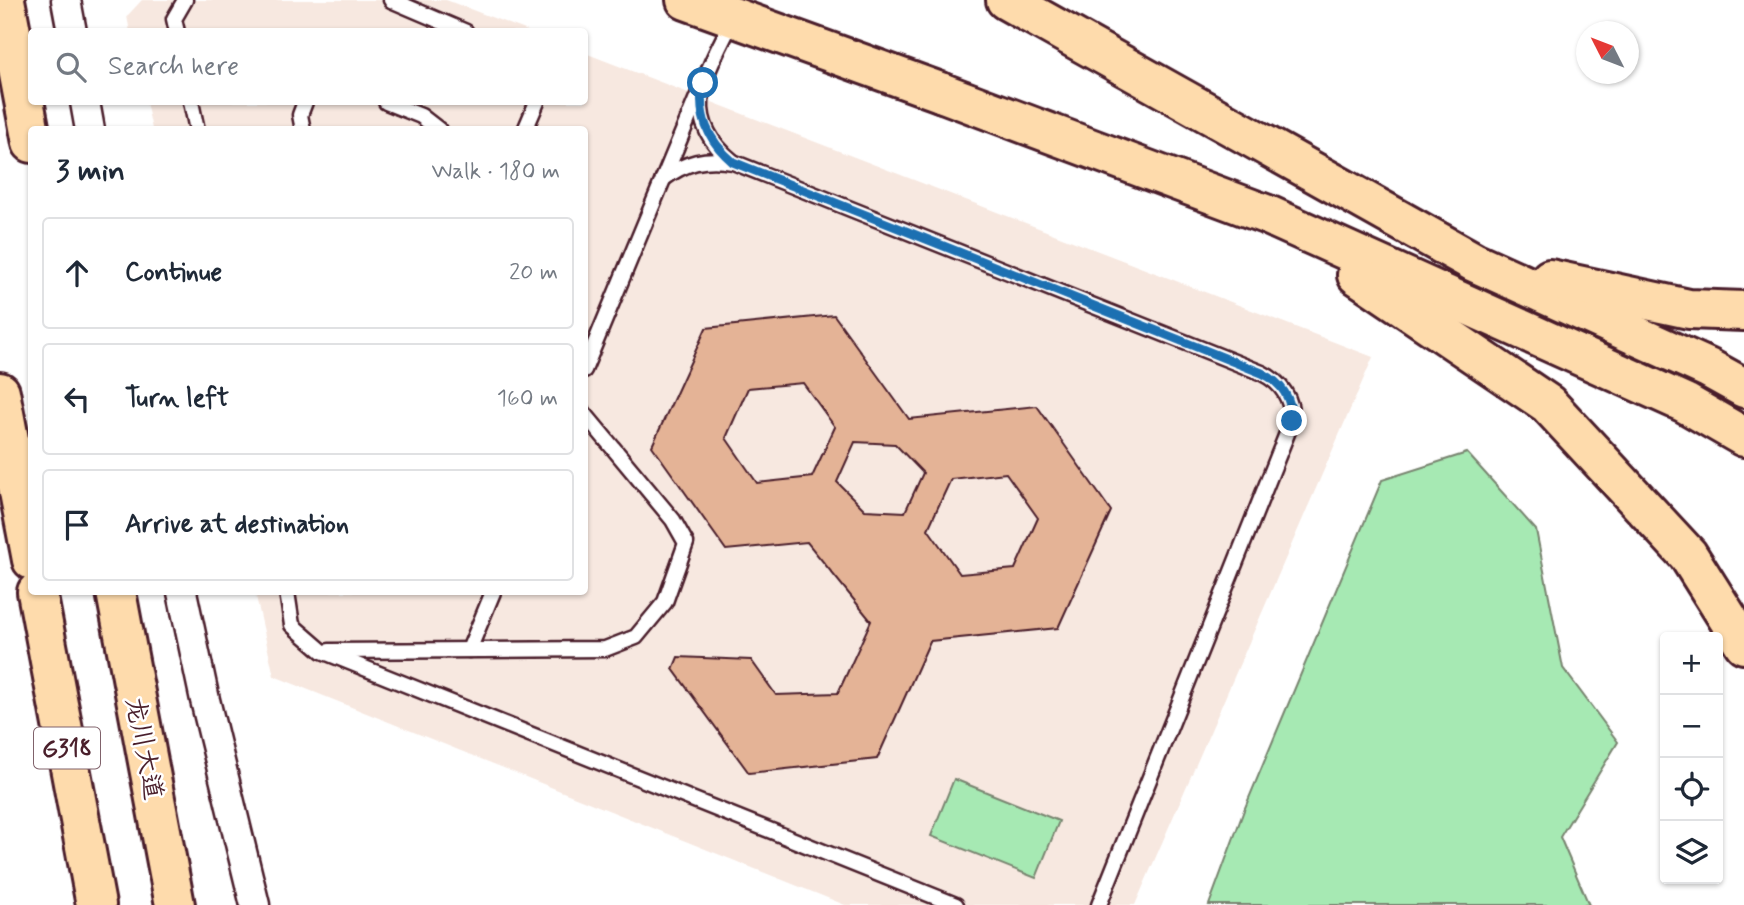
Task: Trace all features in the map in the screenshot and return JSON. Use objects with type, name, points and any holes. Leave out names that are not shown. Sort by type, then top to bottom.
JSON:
[{"type":"main road","points":[[686,0],[1268,215],[1685,403],[1744,437]]},
{"type":"main road","points":[[1006,0],[1474,262],[1708,368],[1744,388]]},
{"type":"main road","points":[[6,1],[29,126]]},
{"type":"main road","points":[[1268,215],[1548,404],[1688,555],[1744,644]]},
{"type":"main road","points":[[1474,262],[1689,309],[1744,311]]},
{"type":"main road","points":[[0,392],[28,539]]},
{"type":"main road","name":"G318","points":[[38,595],[96,905]]},
{"type":"main road","name":"龙川大道","points":[[117,595],[175,905]]},
{"type":"street","points":[[66,0],[71,28]]},
{"type":"street","points":[[86,105],[89,126]]},
{"type":"street","points":[[183,595],[208,713],[255,905]]},
{"type":"lane","points":[[176,28],[174,19],[185,0]]},
{"type":"lane","points":[[391,0],[457,28]]},
{"type":"lane","points":[[588,360],[703,83],[734,17]]},
{"type":"lane","points":[[703,83],[700,97],[705,125],[715,145],[733,162]]},
{"type":"lane","points":[[192,105],[196,126]]},
{"type":"lane","points":[[302,126],[300,115],[304,105]]},
{"type":"lane","points":[[394,105],[421,116],[434,126]]},
{"type":"lane","points":[[527,126],[536,105]]},
{"type":"lane","points":[[663,179],[684,165],[696,161],[708,159],[733,162],[1262,373],[1271,378],[1285,393],[1292,411],[1292,421],[1098,905]]},
{"type":"lane","points":[[322,652],[605,649],[636,637],[665,602],[686,543],[673,520],[588,418]]},
{"type":"lane","points":[[287,595],[292,625],[322,652],[957,905]]},
{"type":"lane","points":[[469,650],[492,595]]},
{"type":"shaded area","points":[[142,0],[446,0],[520,28],[129,28],[127,16]]},
{"type":"shaded area","points":[[588,54],[1373,357],[1135,905],[845,905],[274,676],[256,595],[588,595],[588,126],[151,126],[147,105],[588,105]]},
{"type":"green space","points":[[1467,453],[1536,530],[1563,668],[1618,742],[1560,837],[1589,905],[1209,905],[1244,810],[1382,480]]},
{"type":"green space","points":[[954,779],[1059,821],[1036,878],[931,836]]},
{"type":"building","points":[[834,315],[909,419],[1037,406],[1111,511],[1058,628],[930,641],[877,759],[749,773],[673,669],[678,657],[751,660],[776,695],[838,693],[871,621],[807,542],[726,550],[652,446],[706,328]],"holes":[[[803,383],[835,427],[812,477],[757,483],[726,438],[748,388]],[[855,442],[895,444],[923,473],[905,512],[865,510],[837,482]],[[1006,473],[1038,518],[1015,569],[960,574],[928,529],[951,479]]]},
{"type":"route","points":[[703,83],[700,97],[705,125],[710,138],[733,162],[1262,373],[1279,384],[1285,393],[1292,411],[1292,421]]}]
